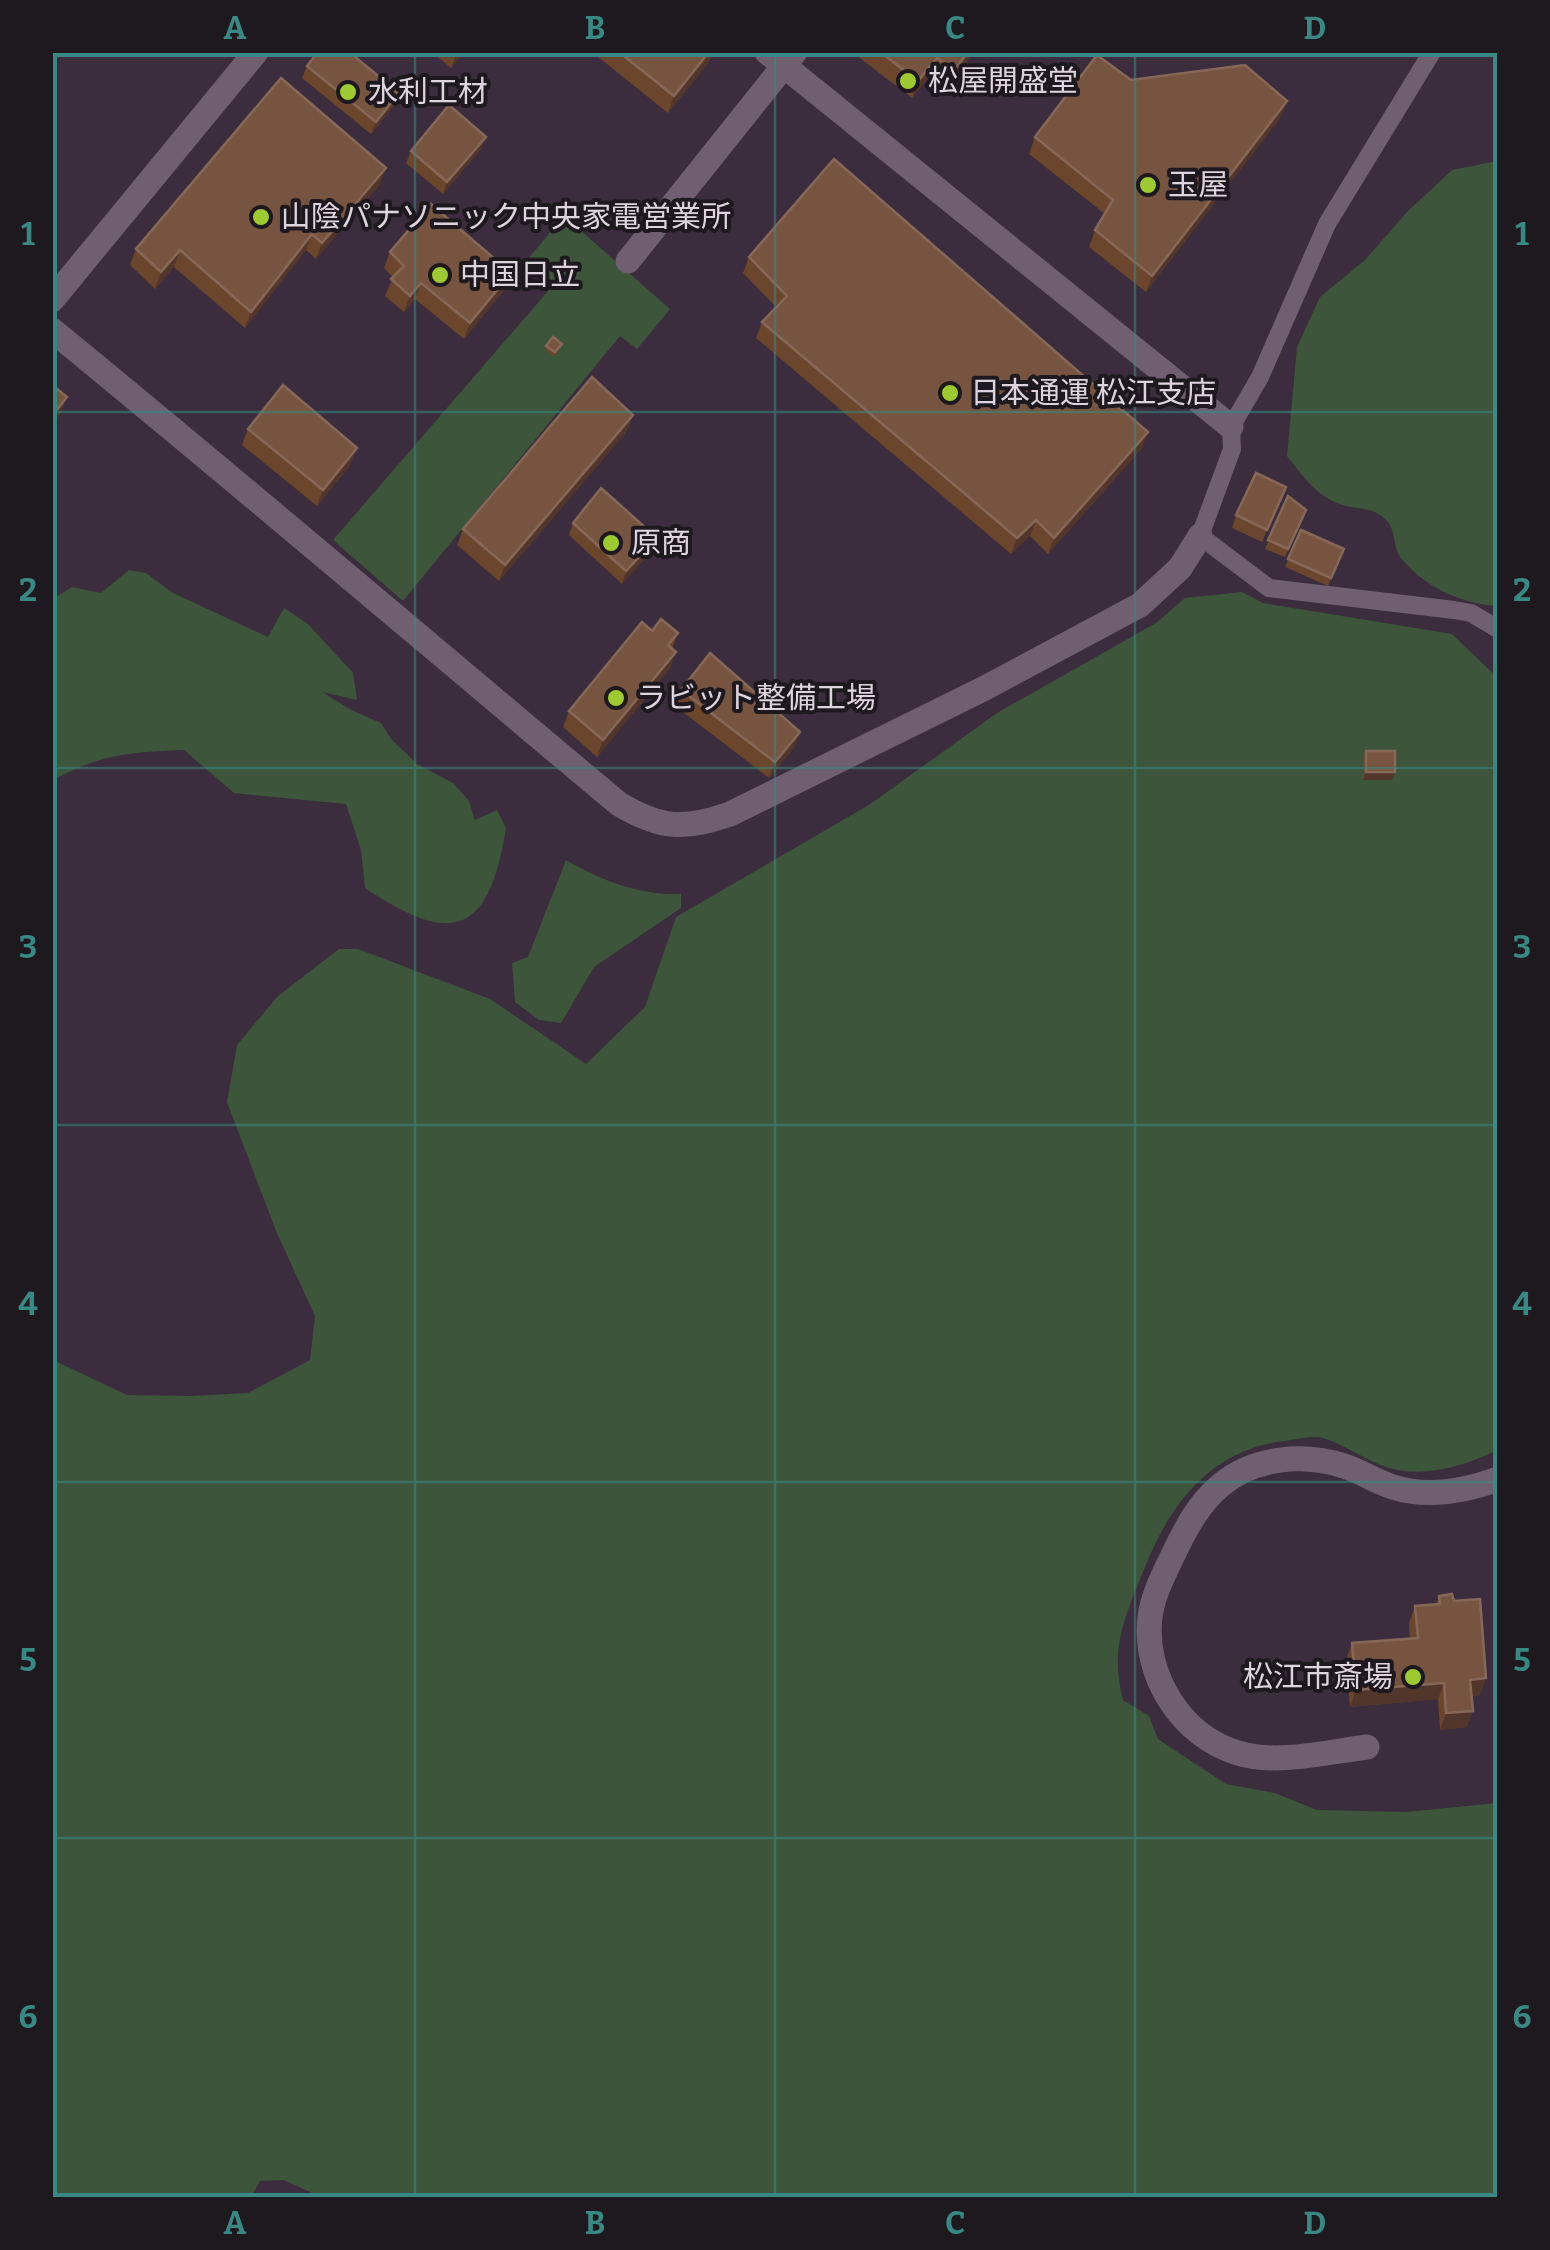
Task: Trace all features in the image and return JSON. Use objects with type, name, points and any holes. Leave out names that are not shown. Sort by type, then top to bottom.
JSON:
[{"type":"street","points":[[52,300],[256,52]]},
{"type":"street","points":[[52,330],[272,509],[381,606],[619,804],[644,819],[674,826],[699,825],[730,814],[985,688],[1140,605],[1180,568],[1200,536],[1232,450],[1231,428],[1260,377],[1327,224],[1432,52]]},
{"type":"street","points":[[628,261],[782,57],[1231,428]]},
{"type":"street","points":[[1200,536],[1268,588],[1471,613],[1498,629]]},
{"type":"street","points":[[1367,1747],[1268,1757],[1237,1753],[1198,1732],[1174,1709],[1158,1680],[1150,1648],[1155,1592],[1195,1512],[1224,1482],[1264,1464],[1296,1459],[1326,1461],[1411,1491],[1459,1491],[1498,1478]]},
{"type":"green space","points":[[1497,161],[1497,606],[1457,598],[1432,585],[1398,554],[1391,526],[1383,517],[1327,498],[1287,456],[1297,347],[1320,297],[1365,260],[1407,212],[1452,170]]},
{"type":"green space","points":[[564,216],[670,309],[637,349],[620,336],[403,601],[333,540],[555,283],[527,260]]},
{"type":"green space","points":[[129,570],[146,573],[173,593],[268,637],[284,608],[308,624],[353,673],[357,700],[322,692],[381,723],[391,739],[417,764],[453,783],[469,801],[475,820],[497,810],[506,828],[499,864],[477,910],[462,920],[444,923],[422,919],[396,907],[365,888],[361,850],[346,804],[234,793],[184,750],[117,756],[53,780],[53,599],[72,587],[101,593]]},
{"type":"green space","points":[[1242,592],[1263,603],[1452,634],[1497,677],[1497,1450],[1457,1466],[1414,1472],[1386,1467],[1331,1441],[1309,1437],[1259,1446],[1215,1467],[1181,1501],[1155,1543],[1122,1632],[1119,1681],[1123,1700],[1149,1716],[1158,1739],[1226,1784],[1275,1793],[1317,1810],[1406,1812],[1497,1803],[1497,2197],[323,2198],[284,2180],[260,2181],[251,2197],[53,2198],[53,1360],[127,1395],[192,1396],[248,1393],[310,1360],[315,1316],[276,1231],[227,1102],[237,1045],[277,997],[339,949],[358,949],[490,999],[586,1064],[645,1007],[676,917],[869,805],[997,713],[1156,623],[1185,598]]},
{"type":"green space","points":[[566,860],[621,885],[681,894],[681,908],[594,967],[561,1023],[539,1020],[515,1002],[512,963],[528,957]]},
{"type":"building","name":"水利工材","points":[[318,52],[349,52],[399,93],[376,122],[307,66]]},
{"type":"building","points":[[619,52],[709,52],[674,96]]},
{"type":"building","points":[[880,52],[968,52],[954,71],[937,58],[918,81]]},
{"type":"building","name":"玉屋","points":[[1097,55],[1131,80],[1245,65],[1287,101],[1152,276],[1095,230],[1113,200],[1035,137]]},
{"type":"building","name":"山陰パナソニック中央家電営業所","points":[[281,78],[386,168],[322,243],[312,234],[251,312],[180,250],[161,272],[136,249]]},
{"type":"building","points":[[449,105],[486,137],[447,182],[411,151]]},
{"type":"building","name":"日本通運 松江支店","points":[[834,159],[1148,432],[1054,538],[1036,520],[1017,538],[762,322],[787,296],[749,257]]},
{"type":"building","name":"中国日立","points":[[431,204],[511,273],[470,323],[421,283],[410,296],[391,279],[404,266],[390,252]]},
{"type":"building","points":[[553,337],[562,344],[555,352],[546,346]]},
{"type":"building","points":[[592,377],[633,415],[505,565],[463,529]]},
{"type":"building","points":[[52,385],[67,397],[52,416]]},
{"type":"building","points":[[283,385],[357,448],[323,490],[248,429]]},
{"type":"building","points":[[1256,473],[1286,487],[1267,530],[1236,515]]},
{"type":"building","name":"原商","points":[[601,488],[657,538],[626,571],[573,523]]},
{"type":"building","points":[[1288,496],[1306,510],[1288,549],[1268,540]]},
{"type":"building","points":[[1301,530],[1344,549],[1331,578],[1288,559]]},
{"type":"building","name":"ラビット整備工場","points":[[661,619],[678,633],[668,645],[676,652],[603,740],[569,711],[642,622],[652,631]]},
{"type":"building","points":[[710,653],[800,732],[775,762],[681,690]]},
{"type":"building","points":[[1366,751],[1395,751],[1395,772],[1366,772]]},
{"type":"building","name":"松江市斎場","points":[[1452,1594],[1454,1601],[1480,1599],[1486,1678],[1470,1680],[1473,1711],[1446,1713],[1444,1683],[1356,1690],[1352,1643],[1418,1638],[1415,1606],[1440,1604],[1439,1596]]},
{"type":"place","name":"松屋開盛堂","points":[[908,81]]},
{"type":"place","name":"水利工材","points":[[348,92]]},
{"type":"place","name":"玉屋","points":[[1148,185]]},
{"type":"place","name":"山陰パナソニック中央家電営業所","points":[[261,217]]},
{"type":"place","name":"中国日立","points":[[440,275]]},
{"type":"place","name":"日本通運 松江支店","points":[[950,393]]},
{"type":"place","name":"原商","points":[[611,543]]},
{"type":"place","name":"ラビット整備工場","points":[[616,698]]},
{"type":"place","name":"松江市斎場","points":[[1413,1677]]}]
